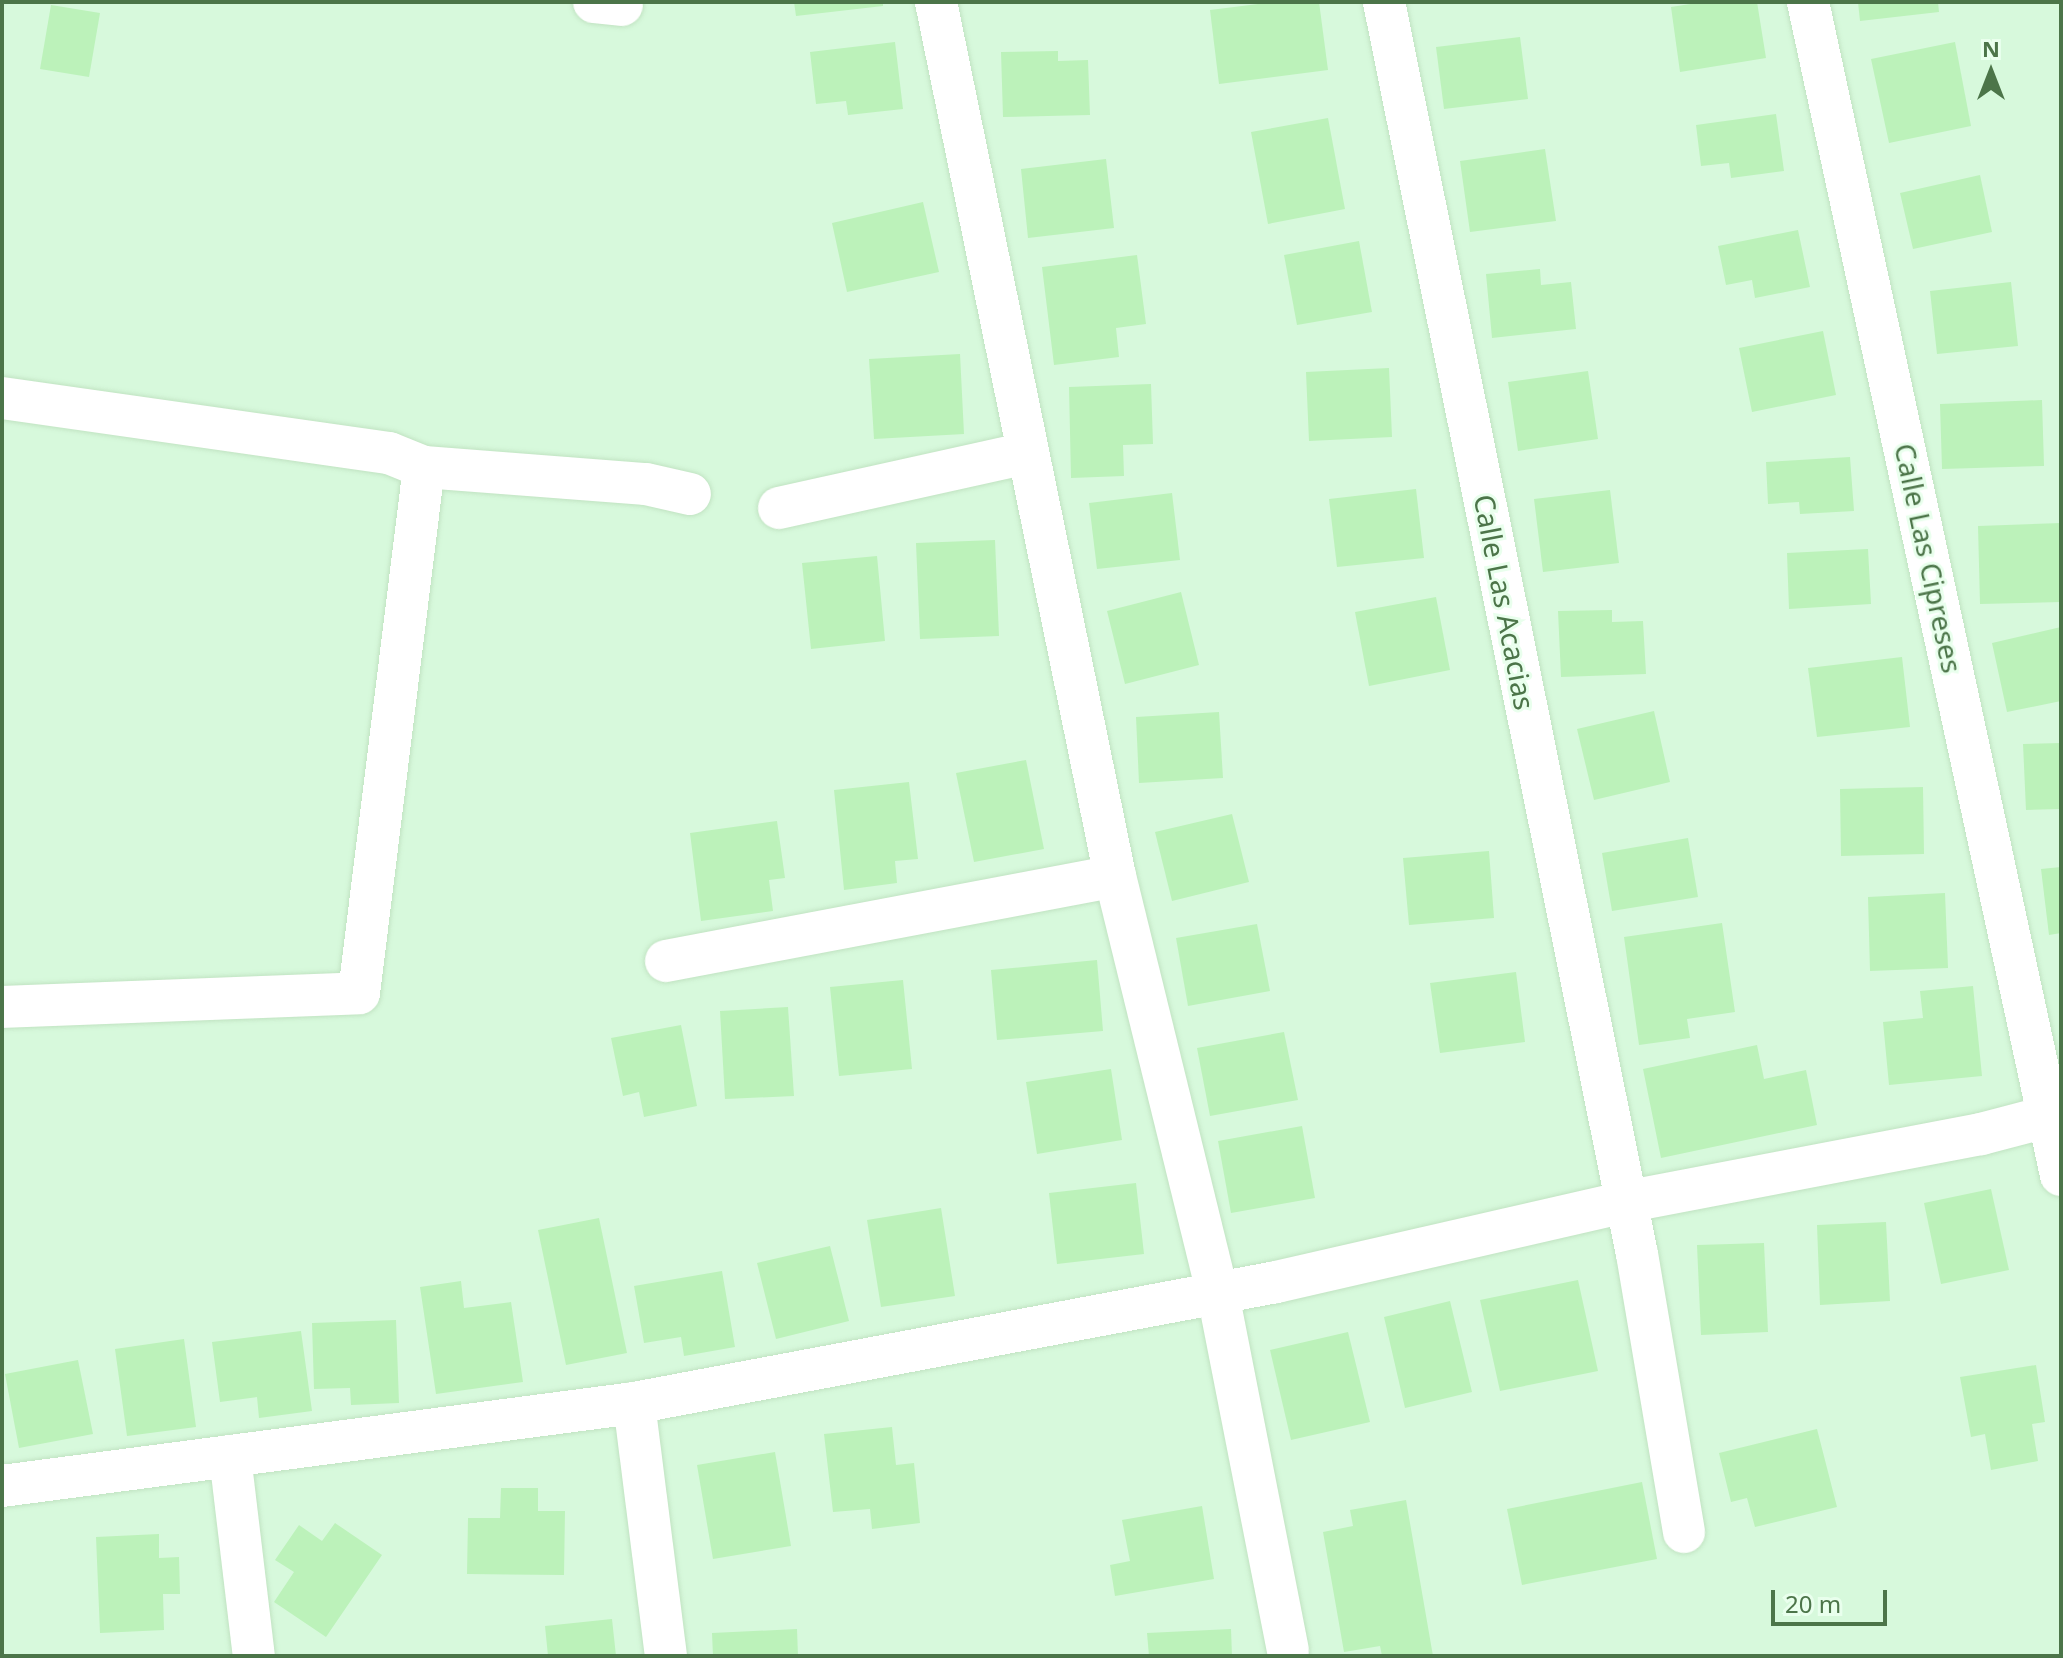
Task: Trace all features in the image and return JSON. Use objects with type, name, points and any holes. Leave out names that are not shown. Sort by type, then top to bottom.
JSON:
[{"type":"street","points":[[936,2],[1115,876],[1218,1294],[1288,1650]]},
{"type":"street","name":"Calle Las Acacias","points":[[1384,2],[1625,1202],[1684,1532]]},
{"type":"street","name":"Calle Las Cipreses","points":[[1808,2],[2056,1113],[2061,1175]]},
{"type":"street","points":[[2,398],[389,453],[424,467],[646,484],[690,494]]},
{"type":"street","points":[[779,508],[1028,453]]},
{"type":"street","points":[[2,1007],[359,993],[424,467]]},
{"type":"street","points":[[666,961],[1115,876]]},
{"type":"street","points":[[2,1486],[634,1403],[1218,1294],[1625,1202],[1981,1134],[2056,1113]]},
{"type":"street","points":[[634,1403],[666,1656]]},
{"type":"street","points":[[230,1456],[254,1656]]},
{"type":"shaded area","points":[[2,2],[2061,2],[2061,1656],[2,1656]]},
{"type":"building","points":[[794,2],[883,2],[883,6],[796,16]]},
{"type":"building","points":[[1274,2],[1319,2],[1328,70],[1219,84],[1210,10]]},
{"type":"building","points":[[1703,2],[1757,2],[1766,58],[1680,72],[1671,7]]},
{"type":"building","points":[[1858,2],[1938,2],[1939,12],[1860,21]]},
{"type":"building","points":[[51,5],[100,13],[89,77],[40,69]]},
{"type":"building","points":[[1520,37],[1528,99],[1444,109],[1436,47]]},
{"type":"building","points":[[895,42],[903,109],[848,115],[846,101],[816,104],[810,52]]},
{"type":"building","points":[[1955,42],[1971,126],[1889,143],[1871,59]]},
{"type":"building","points":[[1058,51],[1058,61],[1088,60],[1090,115],[1003,117],[1001,52]]},
{"type":"building","points":[[1776,114],[1784,171],[1731,178],[1729,163],[1701,166],[1696,125]]},
{"type":"building","points":[[1328,118],[1345,209],[1268,224],[1251,132]]},
{"type":"building","points":[[1545,149],[1556,221],[1470,232],[1460,161]]},
{"type":"building","points":[[1106,159],[1114,228],[1028,238],[1021,169]]},
{"type":"building","points":[[1980,175],[1992,232],[1913,249],[1900,193]]},
{"type":"building","points":[[923,202],[939,272],[847,292],[832,223]]},
{"type":"building","points":[[1798,230],[1810,287],[1755,298],[1752,280],[1726,285],[1718,246]]},
{"type":"building","points":[[1359,241],[1372,312],[1297,325],[1284,255]]},
{"type":"building","points":[[1137,255],[1146,324],[1116,328],[1119,357],[1054,365],[1042,267]]},
{"type":"building","points":[[1540,269],[1541,285],[1571,282],[1576,329],[1492,338],[1486,274]]},
{"type":"building","points":[[2011,282],[2018,346],[1937,354],[1930,291]]},
{"type":"building","points":[[1823,331],[1836,395],[1752,412],[1739,348]]},
{"type":"building","points":[[960,354],[964,434],[874,439],[869,359]]},
{"type":"building","points":[[1389,368],[1392,437],[1309,441],[1306,372]]},
{"type":"building","points":[[1588,371],[1598,439],[1518,451],[1508,382]]},
{"type":"building","points":[[1151,384],[1153,444],[1123,445],[1124,476],[1071,478],[1069,387]]},
{"type":"building","points":[[2042,400],[2044,466],[1942,469],[1940,404]]},
{"type":"building","points":[[1850,457],[1854,511],[1800,514],[1799,502],[1768,504],[1766,462]]},
{"type":"building","points":[[1416,489],[1424,558],[1337,567],[1329,499]]},
{"type":"building","points":[[1610,490],[1619,563],[1543,572],[1534,499]]},
{"type":"building","points":[[1172,493],[1180,560],[1097,569],[1089,503]]},
{"type":"building","points":[[2061,523],[2061,602],[1980,604],[1978,526]]},
{"type":"building","points":[[995,540],[999,636],[920,639],[916,543]]},
{"type":"building","points":[[1868,549],[1871,604],[1789,609],[1787,553]]},
{"type":"building","points":[[877,556],[885,641],[811,649],[802,563]]},
{"type":"building","points":[[1181,592],[1199,665],[1125,684],[1107,611]]},
{"type":"building","points":[[1436,597],[1450,670],[1369,686],[1355,612]]},
{"type":"building","points":[[1612,610],[1612,622],[1643,621],[1646,674],[1561,677],[1558,611]]},
{"type":"building","points":[[2061,627],[2061,701],[2007,712],[1992,643]]},
{"type":"building","points":[[1902,657],[1910,727],[1817,737],[1808,668]]},
{"type":"building","points":[[1654,711],[1670,782],[1594,800],[1577,729]]},
{"type":"building","points":[[1219,712],[1223,778],[1139,783],[1136,717]]},
{"type":"building","points":[[2061,743],[2061,809],[2026,810],[2023,744]]},
{"type":"building","points":[[1026,760],[1044,849],[974,862],[956,773]]},
{"type":"building","points":[[909,782],[918,859],[895,861],[897,883],[844,890],[834,790]]},
{"type":"building","points":[[1923,787],[1924,854],[1841,856],[1840,789]]},
{"type":"building","points":[[1232,814],[1249,882],[1172,901],[1155,832]]},
{"type":"building","points":[[777,821],[785,878],[769,880],[773,911],[701,921],[690,833]]},
{"type":"building","points":[[1688,838],[1698,897],[1612,911],[1602,853]]},
{"type":"building","points":[[1489,851],[1494,918],[1409,925],[1403,858]]},
{"type":"building","points":[[2061,867],[2061,933],[2049,935],[2041,869]]},
{"type":"building","points":[[1945,893],[1948,968],[1870,971],[1868,897]]},
{"type":"building","points":[[1722,923],[1735,1012],[1687,1019],[1690,1038],[1639,1045],[1624,937]]},
{"type":"building","points":[[1257,924],[1270,991],[1188,1006],[1176,938]]},
{"type":"building","points":[[1097,960],[1103,1031],[997,1040],[991,970]]},
{"type":"building","points":[[1516,972],[1525,1042],[1440,1053],[1430,983]]},
{"type":"building","points":[[903,980],[912,1069],[839,1076],[830,987]]},
{"type":"building","points":[[1973,986],[1982,1076],[1889,1085],[1883,1022],[1923,1018],[1920,991]]},
{"type":"building","points":[[788,1007],[794,1096],[725,1099],[720,1011]]},
{"type":"building","points":[[681,1025],[697,1106],[644,1117],[639,1092],[623,1096],[611,1038]]},
{"type":"building","points":[[1284,1032],[1298,1100],[1210,1116],[1197,1048]]},
{"type":"building","points":[[1757,1045],[1764,1079],[1806,1070],[1817,1125],[1661,1158],[1643,1069]]},
{"type":"building","points":[[1111,1069],[1122,1140],[1037,1154],[1026,1082]]},
{"type":"building","points":[[1302,1126],[1315,1198],[1231,1213],[1218,1141]]},
{"type":"building","points":[[1136,1183],[1144,1254],[1057,1264],[1049,1193]]},
{"type":"building","points":[[1991,1189],[2009,1270],[1941,1284],[1924,1203]]},
{"type":"building","points":[[941,1208],[955,1296],[881,1307],[867,1220]]},
{"type":"building","points":[[599,1218],[627,1353],[566,1365],[538,1230]]},
{"type":"building","points":[[1886,1222],[1890,1301],[1820,1305],[1817,1225]]},
{"type":"building","points":[[1764,1243],[1768,1332],[1701,1335],[1697,1245]]},
{"type":"building","points":[[830,1246],[849,1321],[776,1339],[757,1263]]},
{"type":"building","points":[[722,1271],[735,1347],[684,1356],[681,1337],[644,1343],[634,1286]]},
{"type":"building","points":[[1578,1280],[1598,1371],[1500,1391],[1480,1300]]},
{"type":"building","points":[[461,1281],[464,1308],[511,1302],[523,1382],[436,1394],[420,1287]]},
{"type":"building","points":[[1450,1301],[1472,1392],[1405,1408],[1384,1317]]},
{"type":"building","points":[[396,1320],[399,1403],[351,1405],[350,1388],[314,1389],[312,1323]]},
{"type":"building","points":[[301,1331],[312,1411],[259,1418],[257,1397],[220,1402],[212,1342]]},
{"type":"building","points":[[1348,1332],[1370,1422],[1291,1440],[1270,1350]]},
{"type":"building","points":[[184,1339],[196,1427],[127,1436],[115,1349]]},
{"type":"building","points":[[78,1360],[93,1434],[19,1448],[5,1374]]},
{"type":"building","points":[[2036,1365],[2045,1422],[2032,1424],[2038,1461],[1991,1470],[1985,1434],[1971,1437],[1960,1377]]},
{"type":"building","points":[[892,1427],[896,1465],[914,1463],[920,1523],[872,1529],[870,1509],[833,1512],[824,1434]]},
{"type":"building","points":[[1817,1429],[1837,1507],[1755,1527],[1747,1498],[1731,1502],[1719,1453]]},
{"type":"building","points":[[775,1452],[791,1546],[713,1559],[697,1465]]},
{"type":"building","points":[[1642,1482],[1657,1559],[1522,1585],[1507,1509]]},
{"type":"building","points":[[501,1488],[538,1488],[538,1511],[565,1511],[564,1575],[467,1574],[468,1518],[500,1518]]},
{"type":"building","points":[[1406,1500],[1433,1656],[1382,1656],[1380,1646],[1344,1652],[1323,1532],[1353,1526],[1350,1510]]},
{"type":"building","points":[[1202,1506],[1214,1579],[1115,1596],[1110,1565],[1130,1561],[1122,1520]]},
{"type":"building","points":[[335,1523],[382,1555],[326,1637],[274,1602],[294,1572],[275,1560],[299,1525],[322,1541]]},
{"type":"building","points":[[159,1534],[159,1558],[179,1557],[180,1594],[163,1594],[164,1630],[100,1633],[96,1537]]},
{"type":"building","points":[[612,1619],[616,1656],[548,1656],[545,1626]]},
{"type":"building","points":[[797,1629],[798,1656],[713,1656],[712,1633]]},
{"type":"building","points":[[1231,1629],[1232,1656],[1149,1656],[1147,1633]]}]
